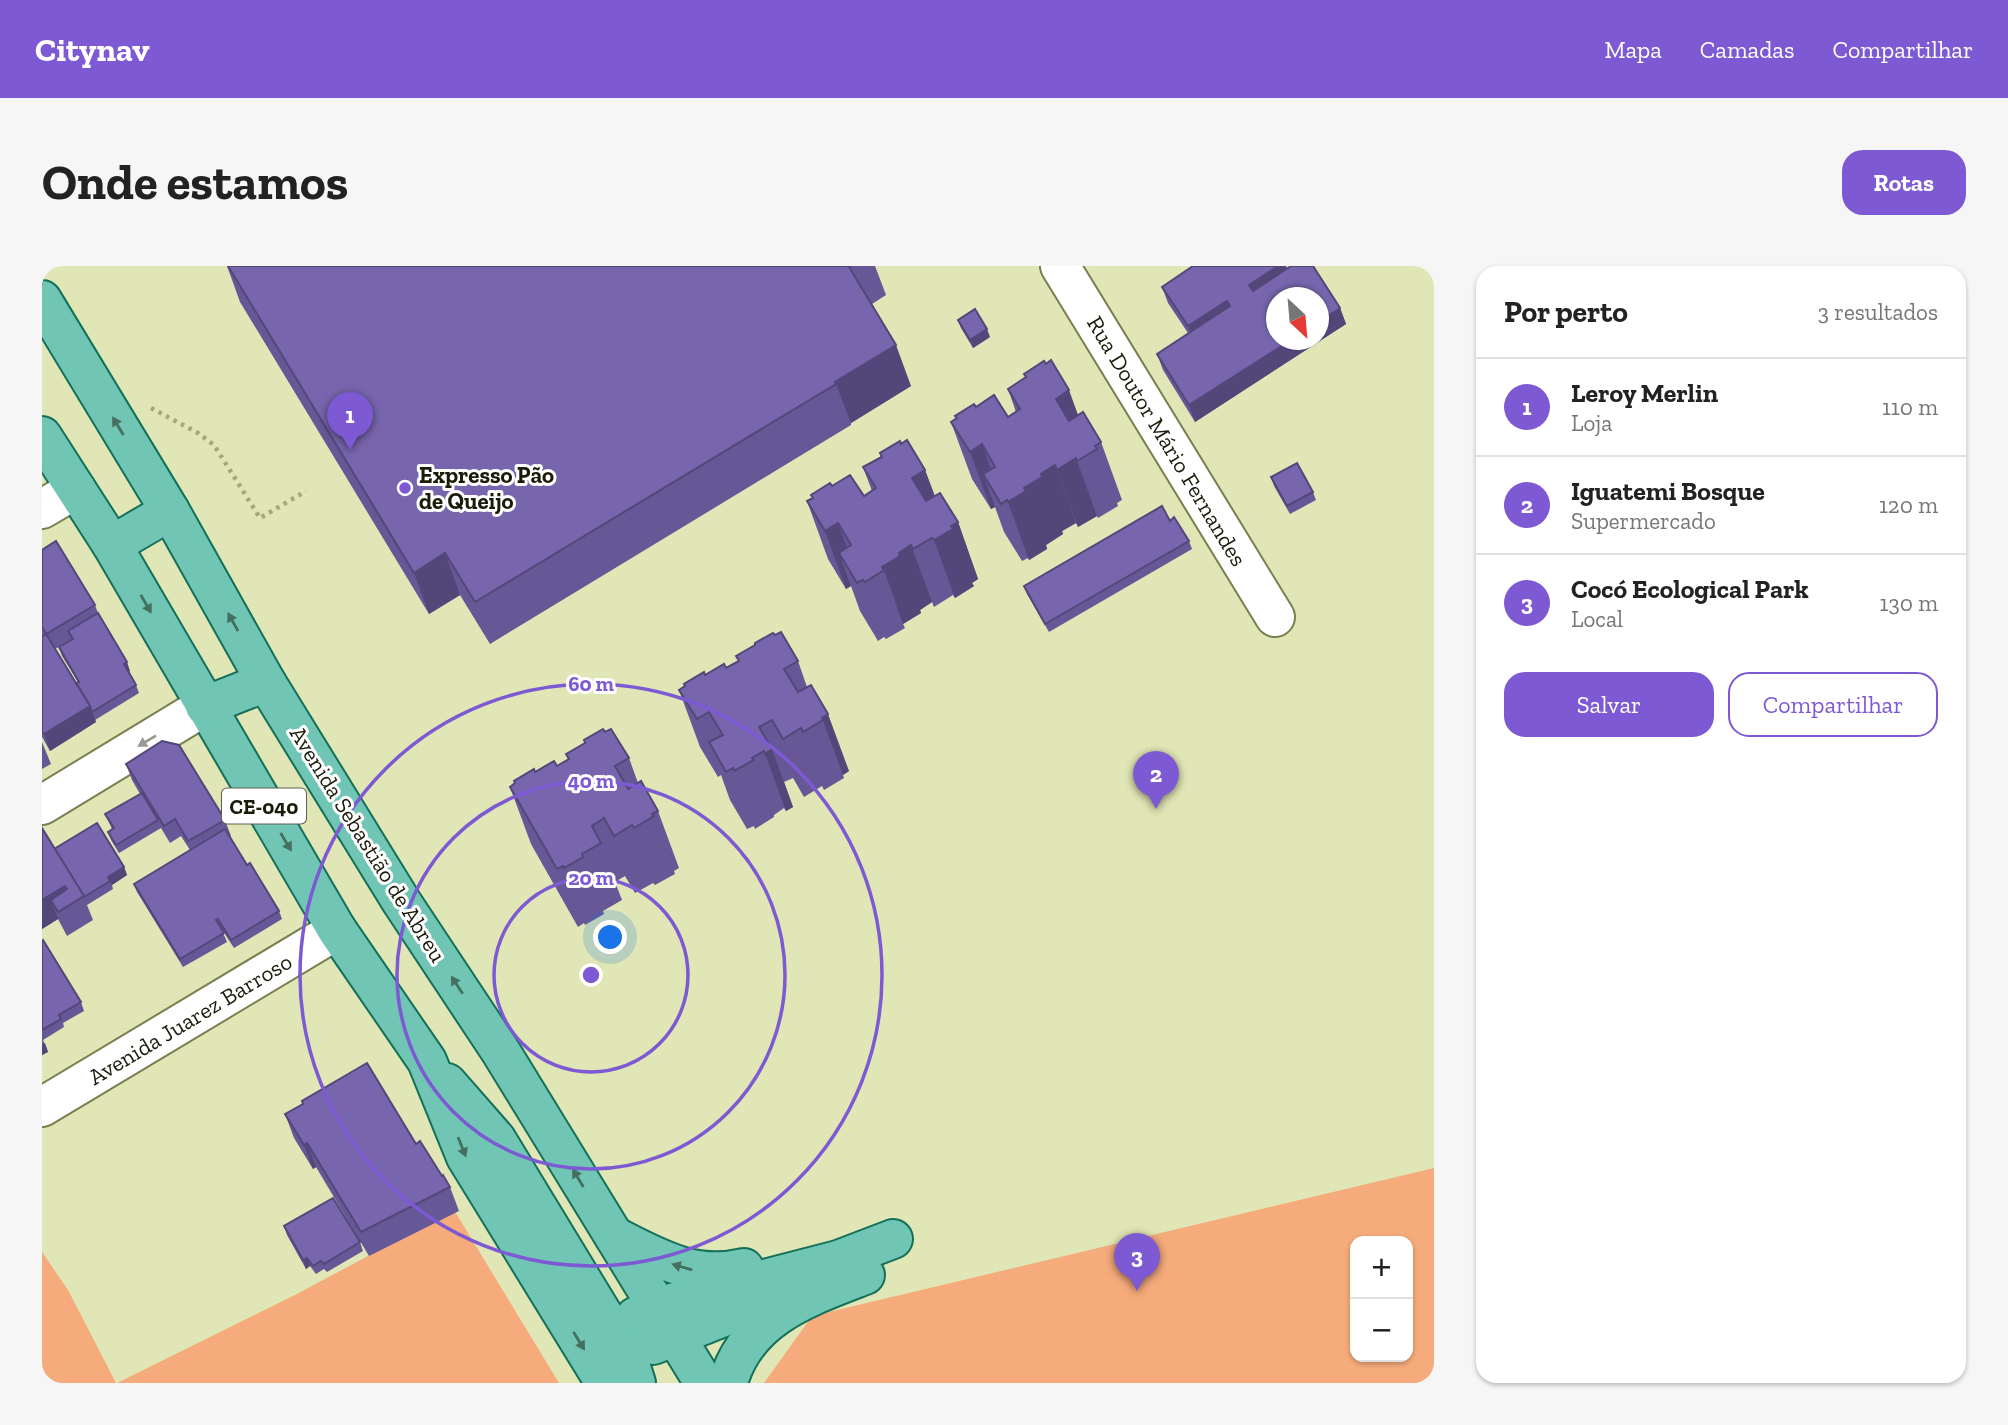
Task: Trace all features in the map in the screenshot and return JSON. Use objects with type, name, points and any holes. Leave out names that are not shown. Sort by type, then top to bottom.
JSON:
[{"type":"main road","name":"Avenida Sebastião de Abreu","points":[[42,300],[170,510],[267,681],[401,901],[501,1052],[704,1383]]},
{"type":"main road","name":"CE-040","points":[[42,436],[112,545],[337,930],[427,1061],[466,1157],[620,1362]]},
{"type":"main road","points":[[112,545],[170,510]]},
{"type":"main road","points":[[205,706],[267,681]]},
{"type":"main road","points":[[427,1061],[496,1139],[620,1362],[666,1321],[893,1239],[834,1246],[731,1271],[689,1270],[657,1259],[614,1236]]},
{"type":"main road","points":[[666,1321],[869,1273],[812,1295],[778,1313],[757,1332],[741,1352],[728,1383]]},
{"type":"street","name":"Rua Doutor Mário Fernandes","points":[[1060,266],[1275,617]]},
{"type":"street","points":[[42,509],[76,489]]},
{"type":"street","points":[[42,805],[205,706]]},
{"type":"street","name":"Avenida Juarez Barroso","points":[[42,1107],[337,930]]},
{"type":"path","points":[[151,408],[198,433],[214,445],[260,519],[306,491]]},
{"type":"shaded area","points":[[1434,1168],[1434,1383],[764,1383],[812,1316]]},
{"type":"shaded area","points":[[454,1210],[559,1383],[117,1383],[295,1295]]},
{"type":"shaded area","points":[[42,1252],[68,1290],[116,1383],[42,1383]]},
{"type":"building","points":[[228,266],[851,266],[849,267],[896,345],[475,602],[445,553],[414,573]]},
{"type":"building","points":[[1193,266],[1278,266],[1249,285],[1253,291],[1291,266],[1313,266],[1326,287],[1266,287],[1266,350],[1275,350],[1189,405],[1157,354],[1230,306],[1227,301],[1188,326],[1162,287]]},
{"type":"building","points":[[1329,291],[1340,308],[1329,315]]},
{"type":"building","points":[[975,309],[987,329],[970,340],[958,320]]},
{"type":"building","points":[[1051,360],[1069,390],[1056,399],[1069,421],[1083,412],[1101,442],[1095,446],[1097,449],[1077,461],[1076,458],[1057,470],[1055,465],[1024,488],[1026,491],[1001,504],[983,474],[995,467],[982,444],[970,452],[951,422],[957,418],[955,416],[974,404],[976,407],[994,395],[1008,417],[1020,409],[1008,389],[1026,377],[1024,374],[1044,361],[1046,364]]},
{"type":"building","points":[[907,440],[925,470],[912,478],[926,501],[940,493],[958,522],[951,526],[953,529],[934,540],[932,538],[913,549],[911,545],[899,553],[900,556],[882,567],[884,570],[865,582],[863,580],[857,583],[839,553],[851,545],[838,523],[825,531],[807,501],[813,498],[811,495],[830,483],[832,486],[850,475],[864,496],[876,488],[863,467],[882,457],[880,453],[900,441],[901,444]]},
{"type":"building","points":[[1297,463],[1313,492],[1287,506],[1271,477]]},
{"type":"building","points":[[1162,506],[1170,521],[1174,517],[1189,541],[1045,624],[1024,586]]},
{"type":"building","points":[[56,541],[95,605],[46,634],[42,627],[42,550]]},
{"type":"building","points":[[98,613],[127,662],[124,664],[136,685],[92,712],[59,647],[73,639],[68,631]]},
{"type":"building","points":[[781,632],[798,661],[784,669],[798,692],[811,685],[828,714],[803,732],[801,728],[783,739],[772,720],[759,727],[772,749],[765,754],[764,751],[734,771],[733,768],[726,772],[709,742],[723,735],[709,712],[697,719],[679,690],[704,672],[705,675],[724,664],[726,668],[739,661],[736,656],[773,633],[775,635]]},
{"type":"building","points":[[46,634],[90,706],[44,734],[42,637]]},
{"type":"building","points":[[603,729],[605,732],[611,729],[629,758],[615,766],[628,789],[641,781],[658,811],[634,828],[632,825],[614,836],[604,818],[592,826],[601,843],[582,854],[583,857],[557,869],[510,787],[514,781],[534,769],[535,772],[554,761],[557,766],[569,759],[566,754]]},
{"type":"building","points":[[162,741],[179,745],[225,820],[188,841],[175,819],[164,826],[126,764]]},
{"type":"building","points":[[142,793],[158,820],[116,845],[108,832],[114,828],[105,814]]},
{"type":"building","points":[[97,823],[124,867],[108,877],[110,881],[84,897],[54,849]]},
{"type":"building","points":[[42,828],[84,896],[58,912],[51,900],[67,889],[65,886],[42,900]]},
{"type":"building","points":[[225,829],[247,865],[250,863],[279,911],[231,940],[218,919],[216,920],[224,933],[180,959],[134,884]]},
{"type":"building","points":[[42,941],[81,1002],[59,1015],[61,1019],[42,1030]]},
{"type":"building","points":[[367,1063],[416,1144],[420,1141],[450,1187],[361,1232],[307,1143],[304,1145],[285,1114]]},
{"type":"building","points":[[333,1198],[360,1242],[324,1264],[321,1261],[313,1266],[307,1258],[303,1260],[284,1226]]},
{"type":"place","name":"Leroy Merlin","points":[[350,450]]},
{"type":"place","name":"Expresso Pão de Queijo","points":[[405,488]]},
{"type":"place","name":"Iguatemi Bosque","points":[[1156,809]]},
{"type":"place","name":"Cocó Ecological Park","points":[[1137,1291]]}]
